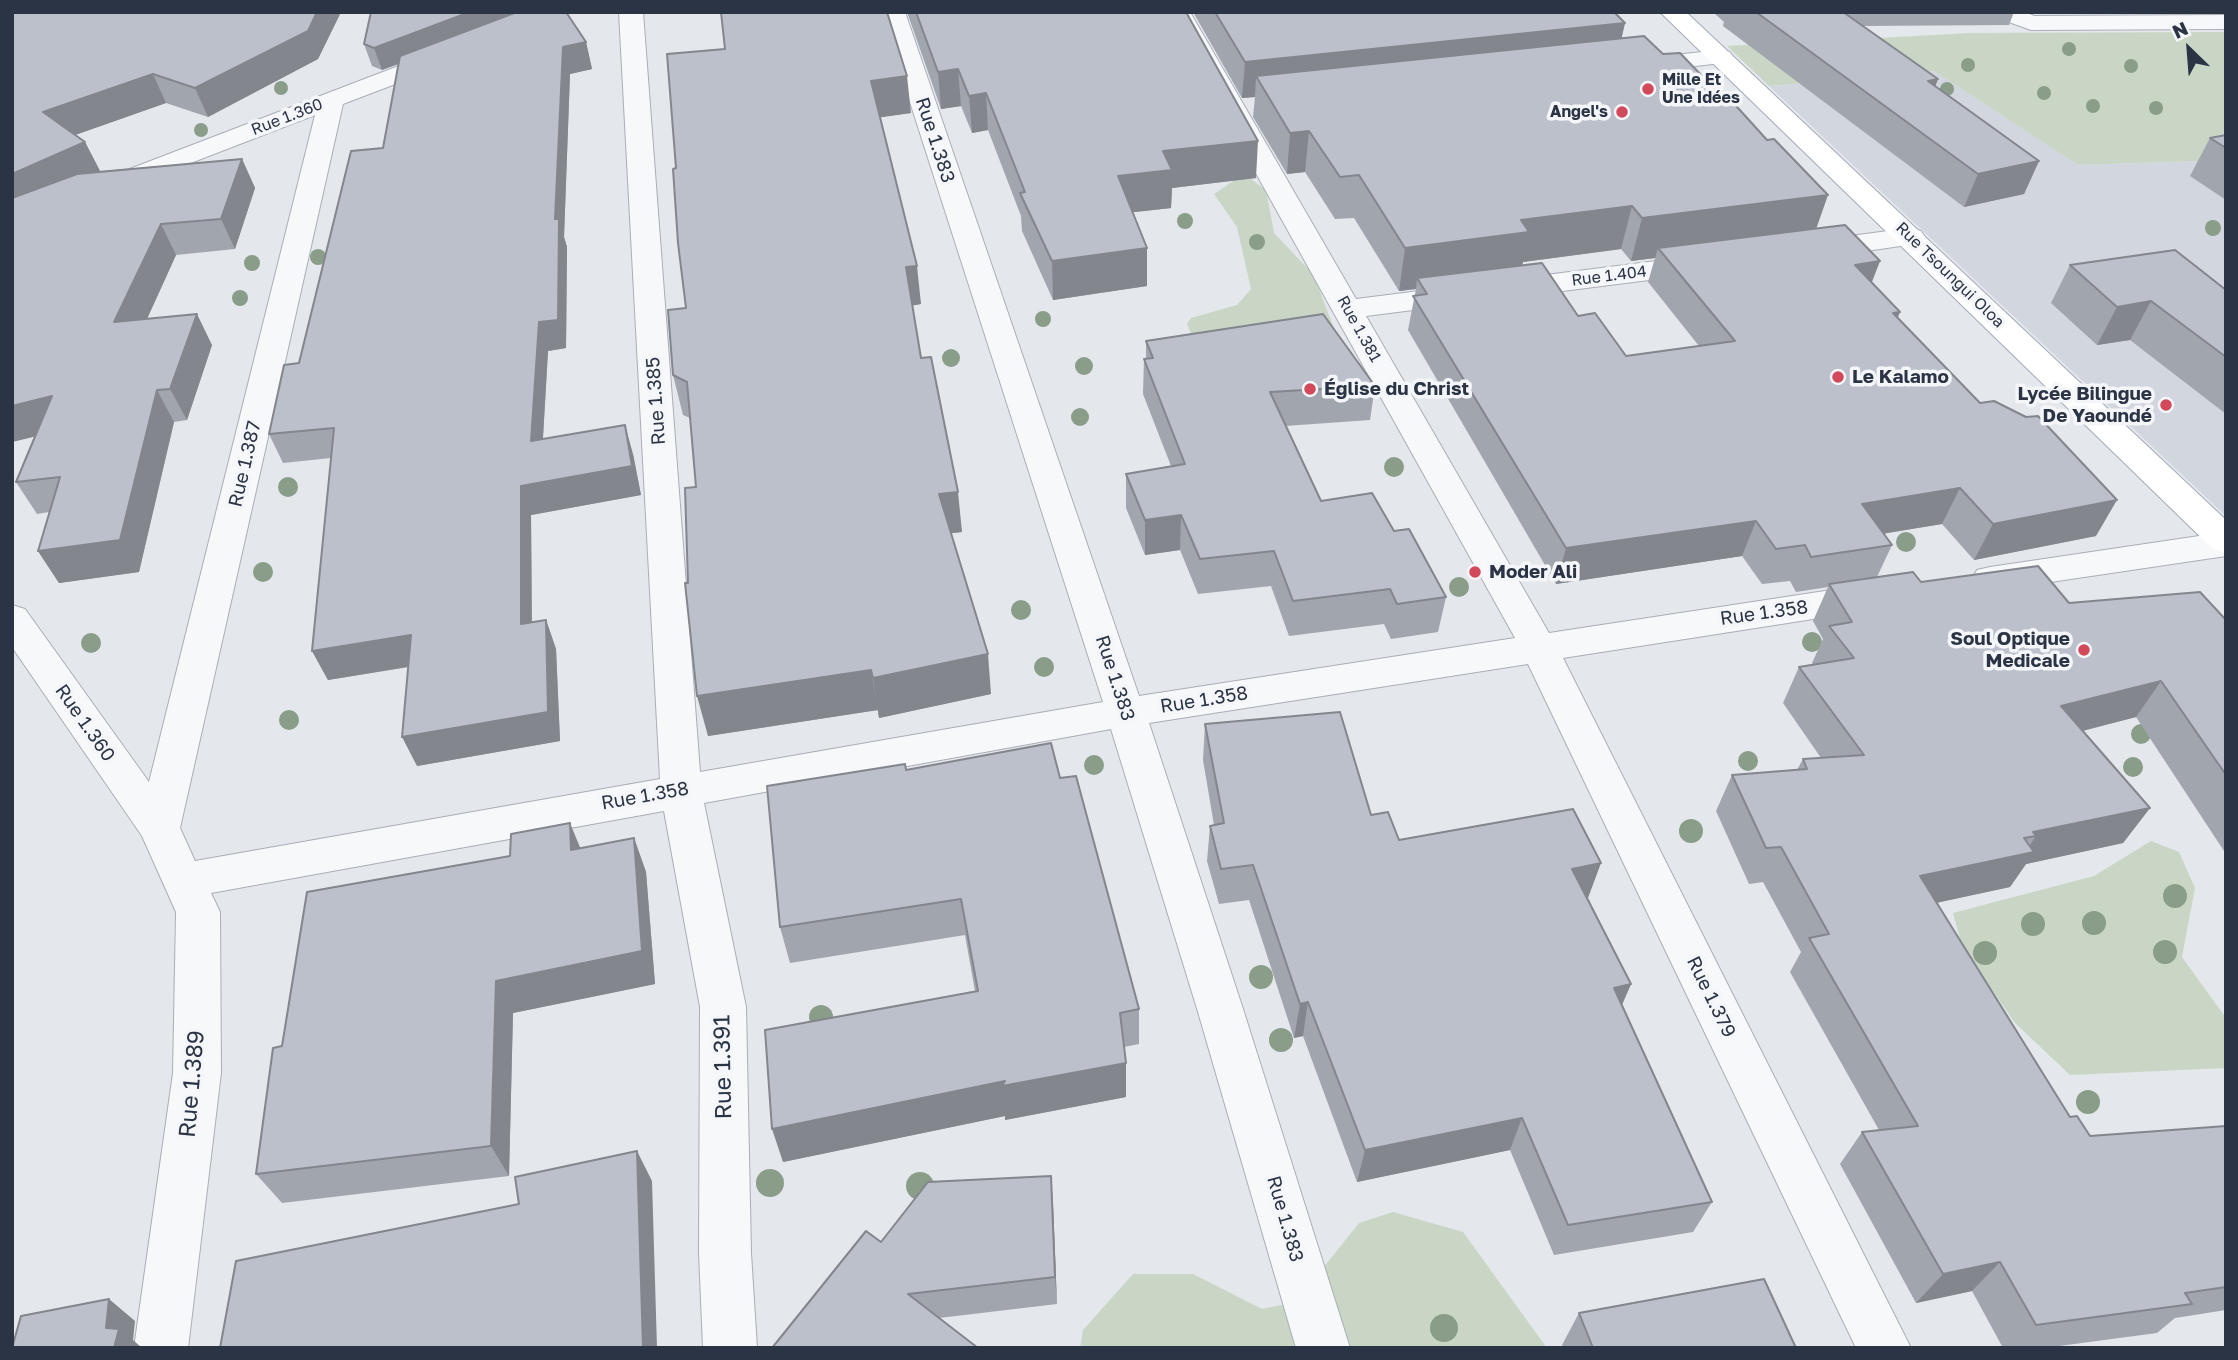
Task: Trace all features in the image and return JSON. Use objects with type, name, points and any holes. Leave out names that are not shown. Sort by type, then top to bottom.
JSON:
[{"type":"main road","name":"Rue Tsoungui Oloa","points":[[1672,12],[1911,237],[2226,543]]},
{"type":"street","name":"Rue 1.385","points":[[631,12],[681,789]]},
{"type":"street","name":"Rue 1.383","points":[[893,12],[1127,712],[1269,1164],[1323,1348]]},
{"type":"street","name":"Rue 1.381","points":[[1178,12],[1248,108],[1348,309],[1538,646]]},
{"type":"street","points":[[2003,12],[2031,23],[2226,22]]},
{"type":"street","name":"Rue 1.360","points":[[12,224],[473,46]]},
{"type":"street","points":[[1609,69],[1721,57]]},
{"type":"street","name":"Rue 1.387","points":[[159,828],[331,100]]},
{"type":"street","points":[[1787,253],[1911,237]]},
{"type":"street","name":"Rue 1.404","points":[[1348,309],[1732,260]]},
{"type":"street","points":[[1951,585],[2226,543]]},
{"type":"street","name":"Rue 1.358","points":[[186,880],[681,789],[1127,712],[1538,646],[1909,591]]},
{"type":"street","name":"Rue 1.360","points":[[12,618],[159,828]]},
{"type":"street","name":"Rue 1.379","points":[[1538,646],[1884,1348]]},
{"type":"street","name":"Rue 1.391","points":[[681,789],[723,1007],[725,1253],[730,1348]]},
{"type":"street","name":"Rue 1.389","points":[[159,828],[186,880],[198,912],[197,1073],[161,1348]]},
{"type":"shaded area","name":"Lycée Bilingue De Yaoundé","points":[[1934,71],[2078,165],[2226,160],[2226,516],[1769,86]]},
{"type":"green space","points":[[2226,32],[2226,160],[2078,165],[1934,71],[1769,86],[1727,46],[1971,33]]},
{"type":"green space","points":[[1239,177],[1248,177],[1266,190],[1274,233],[1314,275],[1334,329],[1328,340],[1192,336],[1187,324],[1191,318],[1237,305],[1251,289],[1237,227],[1214,194]]},
{"type":"green space","points":[[2151,841],[2179,852],[2195,888],[2182,957],[2226,1018],[2226,1068],[2070,1075],[2015,1023],[1962,946],[1953,913],[2094,876]]},
{"type":"green space","points":[[1393,1212],[1463,1232],[1547,1348],[1080,1348],[1083,1330],[1133,1274],[1193,1274],[1262,1309],[1296,1302],[1359,1223]]},
{"type":"building","points":[[12,12],[317,12],[308,31],[195,88],[153,74],[43,112],[85,142],[12,174]]},
{"type":"building","points":[[371,12],[470,12],[374,48],[364,44]]},
{"type":"building","points":[[517,12],[566,12],[586,42],[563,47],[555,219],[559,219],[558,320],[539,322],[531,441],[625,425],[632,466],[521,486],[521,624],[546,620],[548,712],[402,737],[411,635],[312,651],[334,428],[269,434],[284,365],[299,363],[351,151],[383,148],[400,56]]},
{"type":"building","points":[[721,12],[887,12],[907,76],[871,81],[917,266],[906,267],[921,358],[931,357],[958,492],[939,494],[988,654],[873,678],[871,670],[697,696],[685,583],[688,583],[685,488],[696,487],[687,382],[673,375],[668,310],[686,308],[678,243],[673,169],[676,168],[667,54],[725,49]]},
{"type":"building","points":[[916,12],[1186,12],[1258,141],[1163,151],[1172,170],[1118,176],[1147,248],[1052,261],[1020,193],[1025,192],[986,93],[969,96],[958,69],[938,72]]},
{"type":"building","points":[[1215,12],[1614,12],[1625,23],[1245,62]]},
{"type":"building","points":[[1756,12],[1843,12],[1938,79],[1928,81],[2039,161],[1978,174]]},
{"type":"building","points":[[1644,36],[1663,54],[1680,53],[1704,78],[1710,77],[1767,140],[1774,139],[1828,195],[1642,218],[1632,206],[1521,220],[1529,232],[1405,248],[1359,175],[1340,177],[1309,131],[1290,133],[1256,76]]},
{"type":"building","points":[[2226,135],[2226,148],[2210,138]]},
{"type":"building","points":[[242,159],[221,219],[161,224],[114,322],[197,314],[170,389],[157,390],[120,540],[38,551],[60,477],[16,482],[52,396],[12,406],[12,198],[77,174]]},
{"type":"building","points":[[1845,225],[1880,261],[1855,265],[1900,312],[1893,313],[1980,403],[1994,401],[2026,417],[2038,416],[2117,500],[1993,524],[1960,488],[1862,504],[1892,545],[1811,557],[1805,545],[1776,549],[1756,521],[1566,548],[1413,296],[1427,294],[1417,278],[1542,263],[1578,316],[1595,313],[1626,356],[1735,341],[1658,248]]},
{"type":"building","points":[[2175,250],[2226,290],[2226,357],[2151,301],[2117,307],[2070,265]]},
{"type":"building","points":[[1323,314],[1375,386],[1270,392],[1321,501],[1372,493],[1394,531],[1409,529],[1446,597],[1397,604],[1390,589],[1293,601],[1274,551],[1200,559],[1181,515],[1145,520],[1126,474],[1185,464],[1144,359],[1153,358],[1146,341]]},
{"type":"building","points":[[2038,566],[2069,603],[2200,592],[2226,620],[2226,775],[2161,681],[2061,706],[2150,808],[2033,832],[2036,836],[2024,838],[2034,852],[1920,876],[2070,1117],[2077,1116],[2090,1136],[2226,1126],[2226,1287],[2185,1293],[2192,1304],[2036,1325],[2000,1262],[1943,1274],[1862,1132],[1918,1126],[1809,938],[1829,934],[1781,847],[1766,848],[1732,775],[1807,769],[1803,759],[1864,755],[1799,667],[1854,658],[1829,626],[1852,622],[1829,584],[1913,572],[1921,582]]},
{"type":"building","points":[[1340,712],[1371,815],[1388,812],[1399,840],[1573,809],[1601,863],[1572,869],[1631,984],[1614,988],[1712,1202],[1568,1225],[1522,1118],[1365,1150],[1308,1002],[1300,1004],[1253,865],[1221,869],[1210,826],[1224,823],[1205,724]]},
{"type":"building","points":[[1051,743],[1060,778],[1076,776],[1139,1009],[1120,1013],[1126,1063],[1002,1086],[1005,1081],[772,1129],[765,1030],[978,991],[961,899],[780,927],[767,786],[905,764],[906,770]]},
{"type":"building","points":[[570,823],[571,850],[634,838],[642,951],[496,981],[491,1146],[256,1174],[273,1048],[282,1046],[307,892],[510,856],[511,834]]},
{"type":"building","points":[[637,1151],[643,1348],[220,1348],[236,1261],[519,1204],[515,1177]]},
{"type":"building","points":[[1051,1176],[1055,1277],[908,1294],[978,1348],[772,1348],[866,1231],[881,1242],[928,1182]]},
{"type":"building","points":[[1764,1279],[1796,1348],[1593,1348],[1579,1313]]},
{"type":"building","points":[[109,1299],[106,1328],[119,1329],[114,1348],[12,1348],[21,1316]]},
{"type":"place","name":"Mille Et Une Idées","points":[[1648,89]]},
{"type":"place","name":"Angel's","points":[[1622,112]]},
{"type":"place","name":"Le Kalamo","points":[[1838,377]]},
{"type":"place","name":"Église du Christ","points":[[1310,389]]},
{"type":"place","name":"Lycée Bilingue De Yaoundé","points":[[2166,405]]},
{"type":"place","name":"Moder Ali","points":[[1475,572]]},
{"type":"place","name":"Soul Optique Medicale","points":[[2084,650]]}]
